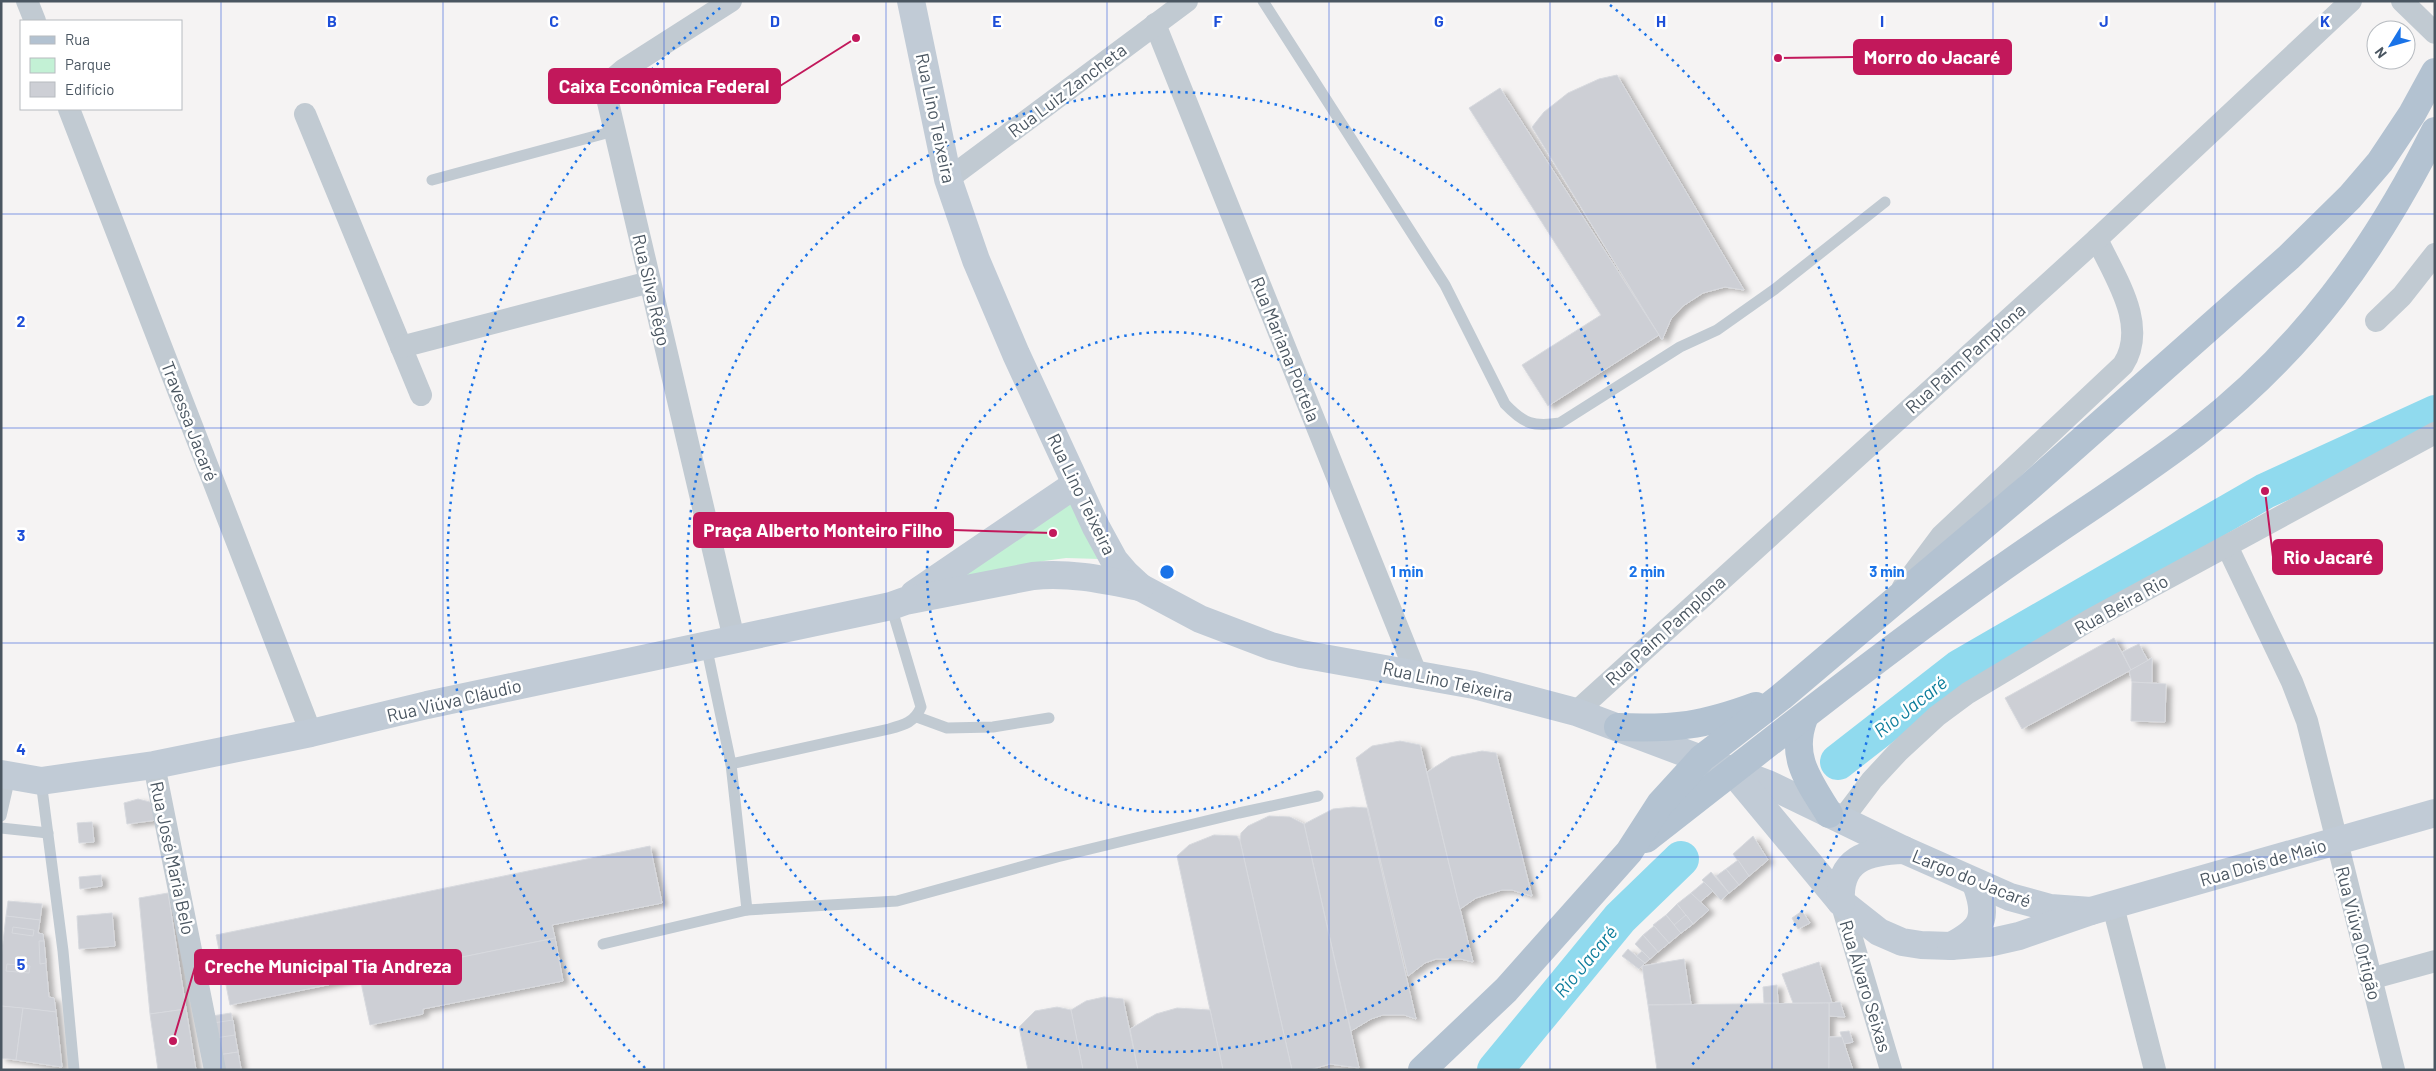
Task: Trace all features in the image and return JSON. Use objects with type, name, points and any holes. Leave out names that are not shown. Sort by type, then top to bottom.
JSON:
[{"type":"main road","points":[[1422,1070],[1506,990],[1629,852],[1660,804],[1702,758],[1781,697],[1890,607],[2027,489],[2289,257],[2350,197],[2380,162],[2412,114],[2435,72]]},
{"type":"main road","points":[[1629,852],[1985,580],[2143,472],[2197,432],[2235,400],[2306,331],[2334,298],[2385,222],[2435,131]]},
{"type":"main road","points":[[1618,727],[1662,728],[1708,723],[1781,697]]},
{"type":"main road","points":[[1804,718],[1799,731],[1797,748],[1801,763],[1835,818]]},
{"type":"street","points":[[27,1],[35,20]]},
{"type":"street","name":"Rua Silva Rêgo","points":[[730,1],[623,70],[609,82],[607,98],[734,639]]},
{"type":"street","name":"Rua Lino Teixeira","points":[[911,1],[948,179],[976,260],[1076,484],[1114,560],[1126,574],[1140,586],[1200,619],[1270,646],[1310,655],[1416,673],[1508,693],[1576,712],[1702,758],[1733,772]]},
{"type":"street","name":"Rua Luiz Zancheta","points":[[948,179],[1187,1]]},
{"type":"street","name":"Rua Paim Pamplona","points":[[1576,712],[2096,239],[2351,1]]},
{"type":"street","points":[[2402,1],[2435,33]]},
{"type":"street","name":"Rua Mariana Portela","points":[[1156,24],[1416,673]]},
{"type":"street","name":"Travessa Jacaré","points":[[69,110],[311,733]]},
{"type":"street","points":[[305,114],[421,395]]},
{"type":"street","points":[[1890,607],[1921,560],[1941,536],[2123,365],[2130,354],[2133,329],[2126,300],[2096,239]]},
{"type":"street","points":[[2376,321],[2402,296],[2435,254]]},
{"type":"street","points":[[401,347],[650,282]]},
{"type":"street","name":"Rua Beira Rio","points":[[1835,818],[1898,752],[1937,716],[1968,693],[2090,620],[2435,433]]},
{"type":"street","points":[[898,603],[1076,484]]},
{"type":"street","name":"Rua Viúva Ortigão","points":[[2227,546],[2292,682],[2307,720],[2394,1070]]},
{"type":"street","name":"Rua Viúva Cláudio","points":[[6,775],[41,781],[154,765],[311,733],[426,705],[898,603],[1049,574],[1091,577],[1140,586]]},
{"type":"street","name":"Rua José Maria Belo","points":[[154,765],[215,1070]]},
{"type":"street","name":"Largo do Jacaré","points":[[1733,772],[1768,784],[1835,818],[1976,884],[2031,904],[2102,908]]},
{"type":"street","name":"Largo do Jacaré","points":[[1733,772],[1841,902],[1863,922],[1902,942],[1951,946],[1988,942],[2019,936],[2102,908]]},
{"type":"street","name":"Rua Dois de Maio","points":[[2102,908],[2435,813]]},
{"type":"street","points":[[1841,902],[1840,886],[1842,876],[1851,866],[1864,856],[1880,851],[1904,850]]},
{"type":"street","points":[[1951,946],[1979,928],[1983,912],[1982,900],[1976,884]]},
{"type":"street","name":"Rua Álvaro Seixas","points":[[1841,902],[1891,1070]]},
{"type":"street","points":[[2102,908],[2155,1070]]},
{"type":"street","points":[[2370,979],[2435,961]]},
{"type":"lane","points":[[1263,1],[1444,285],[1505,404],[1520,420],[1540,426],[1560,422],[1680,347],[1718,330],[1775,289],[1885,202]]},
{"type":"lane","points":[[432,180],[614,130]]},
{"type":"lane","points":[[731,764],[889,729],[908,723],[917,717],[921,707],[898,603]]},
{"type":"lane","points":[[706,645],[731,764],[747,910]]},
{"type":"lane","points":[[917,717],[947,728],[993,727],[1049,718]]},
{"type":"lane","points":[[1,816],[6,775]]},
{"type":"lane","points":[[41,781],[74,1070]]},
{"type":"lane","points":[[603,944],[747,910],[897,901],[1076,852],[1318,796]]},
{"type":"lane","points":[[1,828],[48,833]]},
{"type":"green space","points":[[1070,503],[1100,559],[1066,558],[1044,561],[961,582],[954,575]]},
{"type":"building","points":[[1617,75],[1744,290],[1725,287],[1703,293],[1683,306],[1671,319],[1662,340],[1532,127],[1544,112],[1568,93],[1599,79]]},
{"type":"building","points":[[1500,88],[1659,335],[1548,406],[1522,365],[1601,315],[1469,108]]},
{"type":"building","points":[[2114,638],[2131,670],[2022,729],[2005,698]]},
{"type":"building","points":[[2139,644],[2148,661],[2131,670],[2122,652]]},
{"type":"building","points":[[2152,658],[2152,683],[2132,682],[2129,671]]},
{"type":"building","points":[[2132,682],[2166,684],[2165,722],[2131,721]]},
{"type":"building","points":[[1400,741],[1420,745],[1473,962],[1461,959],[1436,959],[1425,963],[1408,976],[1356,758],[1372,746]]},
{"type":"building","points":[[1482,751],[1496,753],[1532,896],[1512,890],[1502,890],[1476,898],[1460,909],[1427,772],[1451,757]]},
{"type":"building","points":[[138,799],[150,802],[156,812],[157,820],[127,824],[124,803]]},
{"type":"building","points":[[1367,808],[1416,1019],[1404,1015],[1383,1015],[1371,1019],[1351,1031],[1304,824],[1333,809]]},
{"type":"building","points":[[1269,816],[1290,817],[1304,824],[1359,1068],[1330,1064],[1309,1070],[1292,1070],[1240,841],[1241,833],[1248,826]]},
{"type":"building","points":[[92,822],[94,842],[79,843],[77,823]]},
{"type":"building","points":[[1214,835],[1237,836],[1240,841],[1292,1070],[1223,1070],[1177,856],[1189,845]]},
{"type":"building","points":[[1753,836],[1768,860],[1749,876],[1733,854]]},
{"type":"building","points":[[650,846],[662,903],[552,925],[555,938],[230,1005],[216,935]]},
{"type":"building","points":[[1738,860],[1749,876],[1739,885],[1726,869]]},
{"type":"building","points":[[1726,869],[1739,885],[1729,893],[1716,876]]},
{"type":"building","points":[[1711,872],[1729,893],[1721,900],[1702,880]]},
{"type":"building","points":[[101,875],[102,886],[80,889],[79,877]]},
{"type":"building","points":[[1704,882],[1713,891],[1700,902],[1691,893]]},
{"type":"building","points":[[168,893],[186,1009],[150,1014],[139,898]]},
{"type":"building","points":[[1691,893],[1709,910],[1693,924],[1677,904]]},
{"type":"building","points":[[8,901],[42,904],[40,920],[6,916]]},
{"type":"building","points":[[1677,904],[1693,924],[1681,933],[1666,915]]},
{"type":"building","points":[[1802,911],[1810,923],[1798,929],[1792,918]]},
{"type":"building","points":[[112,913],[115,946],[79,949],[77,916]]},
{"type":"building","points":[[1666,915],[1681,933],[1669,943],[1653,925]]},
{"type":"building","points":[[1686,915],[1693,924],[1681,933],[1674,925]]},
{"type":"building","points":[[6,916],[40,920],[38,933],[43,934],[49,997],[54,998],[56,1012],[1,1006],[1,959]]},
{"type":"building","points":[[1654,926],[1669,943],[1658,952],[1643,935]]},
{"type":"building","points":[[13,927],[34,930],[33,936],[12,933]]},
{"type":"building","points":[[1643,935],[1658,952],[1650,959],[1635,944]]},
{"type":"building","points":[[555,938],[563,981],[423,1009],[423,1014],[370,1025],[360,978]]},
{"type":"building","points":[[39,941],[44,941],[46,963],[40,964]]},
{"type":"building","points":[[1628,949],[1645,963],[1639,969],[1622,956]]},
{"type":"building","points":[[1642,951],[1650,959],[1645,963],[1636,956]]},
{"type":"building","points":[[1684,959],[1691,1004],[1648,1005],[1642,966]]},
{"type":"building","points":[[1819,962],[1832,1003],[1793,1003],[1782,974]]},
{"type":"building","points":[[7,964],[30,966],[29,973],[6,971]]},
{"type":"building","points":[[1777,985],[1778,1003],[1764,1003],[1763,987]]},
{"type":"building","points":[[1104,997],[1123,999],[1138,1070],[1083,1070],[1071,1010],[1086,1001]]},
{"type":"building","points":[[1840,1002],[1845,1017],[1829,1016],[1829,1003]]},
{"type":"building","points":[[1829,1003],[1829,1070],[1657,1070],[1648,1005]]},
{"type":"building","points":[[1,1006],[23,1008],[16,1060],[1,1058]]},
{"type":"building","points":[[1057,1007],[1071,1010],[1083,1070],[1028,1070],[1019,1027],[1035,1011]]},
{"type":"building","points":[[23,1008],[56,1012],[62,1067],[16,1060]]},
{"type":"building","points":[[1177,1008],[1210,1010],[1223,1070],[1138,1070],[1130,1029],[1156,1014]]},
{"type":"building","points":[[186,1009],[196,1070],[158,1070],[150,1014]]},
{"type":"building","points":[[231,1013],[238,1052],[218,1055],[212,1016]]},
{"type":"building","points":[[233,1020],[235,1035],[215,1038],[213,1023]]},
{"type":"building","points":[[1849,1031],[1853,1042],[1844,1044],[1840,1032]]},
{"type":"building","points":[[1829,1037],[1842,1037],[1853,1070],[1829,1070]]},
{"type":"building","points":[[238,1052],[241,1069],[221,1070],[218,1055]]},
{"type":"waterway","name":"Rio Jacaré","points":[[1838,762],[1960,667],[2265,491],[2435,413]]},
{"type":"waterway","name":"Rio Jacaré","points":[[1495,1070],[1620,918],[1681,859]]},
{"type":"place","name":"Caixa Econômica Federal","points":[[856,38]]},
{"type":"place","name":"Morro do Jacaré","points":[[1778,58]]},
{"type":"place","name":"Rio Jacaré","points":[[2265,491]]},
{"type":"place","name":"Praça Alberto Monteiro Filho","points":[[1053,533]]},
{"type":"place","name":"Creche Municipal Tia Andreza","points":[[173,1041]]}]
